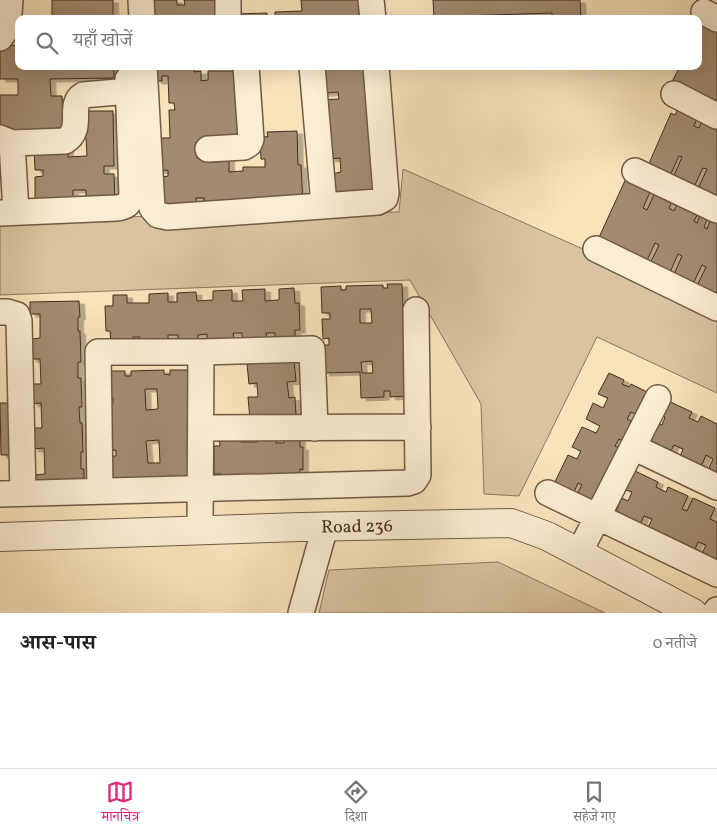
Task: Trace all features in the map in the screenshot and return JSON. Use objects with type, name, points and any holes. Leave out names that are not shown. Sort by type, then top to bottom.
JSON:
[{"type":"street","points":[[0,38],[8,27],[10,0]]},
{"type":"street","points":[[126,0],[127,15]]},
{"type":"street","points":[[141,0],[142,15]]},
{"type":"street","points":[[228,0],[228,15]]},
{"type":"street","points":[[371,0],[373,15]]},
{"type":"street","points":[[128,70],[129,91],[132,196],[130,203],[124,207],[116,208],[8,213],[6,141],[65,140],[71,137],[75,131],[78,97],[83,94],[129,91]]},
{"type":"street","points":[[144,70],[152,208],[158,215],[168,217],[378,202],[385,198],[376,70]]},
{"type":"street","points":[[208,149],[244,147],[249,144],[251,138],[246,70]]},
{"type":"street","points":[[312,70],[324,206]]},
{"type":"street","points":[[674,94],[717,116]]},
{"type":"street","points":[[635,171],[717,210]]},
{"type":"street","points":[[596,249],[717,308]]},
{"type":"street","points":[[0,312],[17,315],[19,321],[12,494],[408,483],[414,481],[418,475],[416,310]]},
{"type":"street","points":[[100,491],[98,352],[312,349],[315,428]]},
{"type":"street","points":[[200,531],[201,352]]},
{"type":"street","points":[[579,553],[658,398]]},
{"type":"street","points":[[201,428],[418,427]]},
{"type":"street","points":[[633,447],[717,487]]},
{"type":"street","points":[[548,493],[717,574]]},
{"type":"street","name":"Road 236","points":[[0,538],[511,523],[547,536],[693,613]]},
{"type":"street","points":[[301,613],[325,527]]},
{"type":"shaded area","points":[[403,169],[583,249],[717,313],[717,393],[597,337],[519,496],[484,494],[481,404],[410,280],[0,295],[0,219],[399,212]]},
{"type":"shaded area","points":[[498,562],[605,613],[319,613],[329,570]]},
{"type":"building","points":[[52,0],[113,0],[113,15],[52,15]]},
{"type":"building","points":[[154,0],[177,0],[177,5],[185,5],[184,0],[223,0],[219,15],[154,15]]},
{"type":"building","points":[[301,0],[363,0],[364,15],[275,15],[275,12],[302,11]]},
{"type":"building","points":[[433,0],[580,0],[581,15],[552,15],[552,13],[434,15]]},
{"type":"building","points":[[267,13],[267,15],[236,14]]},
{"type":"building","points":[[704,20],[717,27],[717,110],[670,86],[678,70],[702,70],[702,24]]},
{"type":"building","points":[[15,45],[15,70],[114,70],[114,78],[50,79],[51,96],[62,96],[63,129],[0,130],[0,95],[18,95],[18,79],[0,79],[0,46]]},
{"type":"building","points":[[155,70],[201,71],[201,81],[208,80],[208,71],[238,71],[240,141],[196,142],[197,158],[209,157],[209,162],[217,162],[216,157],[229,157],[229,172],[243,171],[243,167],[265,167],[265,159],[261,159],[260,136],[268,137],[267,132],[297,131],[298,165],[301,165],[303,204],[264,197],[264,205],[204,206],[204,198],[196,198],[196,206],[163,207],[162,177],[168,176],[168,170],[158,171],[157,156],[162,156],[162,150],[157,151],[157,138],[170,138],[169,110],[175,110],[174,103],[169,103],[168,76],[162,76],[162,81],[156,81]]},
{"type":"building","points":[[322,70],[368,70],[379,195],[335,199],[332,174],[341,172],[340,158],[330,159],[319,100],[339,99],[338,92],[318,94]]},
{"type":"building","points":[[680,105],[699,114],[694,126],[699,128],[704,117],[717,122],[717,201],[697,191],[707,169],[703,168],[693,189],[672,180],[682,157],[679,156],[669,178],[647,168],[671,113],[675,115]]},
{"type":"building","points":[[82,111],[113,111],[114,166],[104,166],[104,174],[114,174],[115,203],[86,203],[86,190],[73,190],[73,203],[35,204],[35,177],[43,176],[43,170],[35,170],[34,147],[68,146],[68,157],[87,156],[86,138],[82,138]]},
{"type":"building","points":[[628,174],[653,185],[643,208],[647,210],[657,188],[675,196],[669,208],[674,211],[680,198],[701,208],[694,221],[697,223],[703,208],[710,212],[704,227],[707,229],[713,213],[717,215],[717,294],[695,290],[706,267],[702,265],[691,288],[672,279],[682,256],[678,254],[668,277],[648,268],[659,245],[655,243],[644,267],[596,244]]},
{"type":"building","points":[[387,284],[402,284],[407,396],[390,397],[390,391],[384,391],[384,397],[361,398],[360,372],[324,373],[323,345],[329,345],[329,338],[323,339],[322,319],[330,319],[330,313],[322,313],[321,287],[341,286],[341,290],[346,290],[346,286],[383,285],[383,288],[388,288]],"holes":[[[360,309],[371,309],[372,323],[360,323]],[[372,361],[373,373],[362,373],[361,362]]]},
{"type":"building","points":[[294,288],[295,303],[299,303],[300,330],[295,330],[295,338],[275,338],[275,333],[266,333],[267,339],[242,340],[242,333],[233,333],[234,340],[207,341],[207,334],[198,335],[198,341],[178,342],[178,335],[168,335],[168,343],[140,344],[140,337],[133,337],[134,343],[111,344],[110,331],[106,331],[105,306],[113,306],[113,295],[127,295],[127,303],[149,303],[149,294],[168,293],[168,302],[177,302],[177,293],[196,292],[197,301],[213,300],[213,291],[232,290],[232,301],[243,301],[242,290],[265,289],[265,301],[279,300],[279,289]]},
{"type":"building","points":[[79,301],[80,317],[78,317],[78,331],[80,331],[81,362],[78,362],[78,378],[81,378],[82,407],[79,407],[80,423],[82,423],[83,452],[81,452],[81,469],[84,469],[84,488],[35,489],[34,475],[45,474],[44,448],[33,449],[33,428],[42,428],[41,403],[32,404],[32,384],[41,384],[40,359],[31,359],[31,339],[40,338],[40,314],[30,314],[30,302]]},
{"type":"building","points":[[294,360],[296,381],[287,382],[289,398],[295,397],[296,415],[250,420],[248,397],[258,397],[257,383],[249,384],[247,364]]},
{"type":"building","points":[[164,370],[164,374],[170,375],[170,370],[191,370],[193,483],[110,484],[110,456],[116,456],[116,450],[110,451],[109,403],[113,403],[113,398],[108,398],[107,371],[125,371],[125,376],[131,376],[131,371]],"holes":[[[145,389],[157,389],[158,409],[146,410]],[[159,440],[160,463],[148,463],[146,441]]]},
{"type":"building","points":[[609,373],[624,380],[622,384],[629,387],[631,384],[649,393],[638,415],[631,412],[627,419],[635,423],[625,442],[619,439],[615,446],[622,449],[595,504],[577,495],[582,485],[578,483],[573,494],[554,484],[568,455],[577,459],[581,451],[572,447],[582,427],[596,433],[600,426],[586,419],[593,403],[603,408],[608,398],[598,394]]},
{"type":"building","points":[[668,401],[692,412],[689,418],[698,422],[701,416],[717,424],[717,477],[707,472],[713,459],[706,455],[700,469],[679,459],[683,449],[674,445],[669,455],[647,445],[658,423],[662,425],[665,417],[661,415]]},
{"type":"building","points":[[0,403],[13,403],[13,455],[1,455]]},
{"type":"building","points":[[257,434],[276,434],[276,443],[284,443],[284,434],[300,434],[300,447],[303,447],[303,470],[300,469],[300,483],[221,483],[221,474],[214,474],[214,446],[220,446],[219,435],[241,435],[241,442],[257,442]]},
{"type":"building","points":[[635,471],[658,482],[656,487],[666,492],[668,487],[688,496],[682,509],[687,511],[693,498],[715,508],[710,519],[717,522],[717,568],[699,559],[706,545],[698,542],[692,556],[645,534],[652,519],[644,516],[637,531],[612,520],[622,498],[628,501],[632,492],[626,490]]}]
